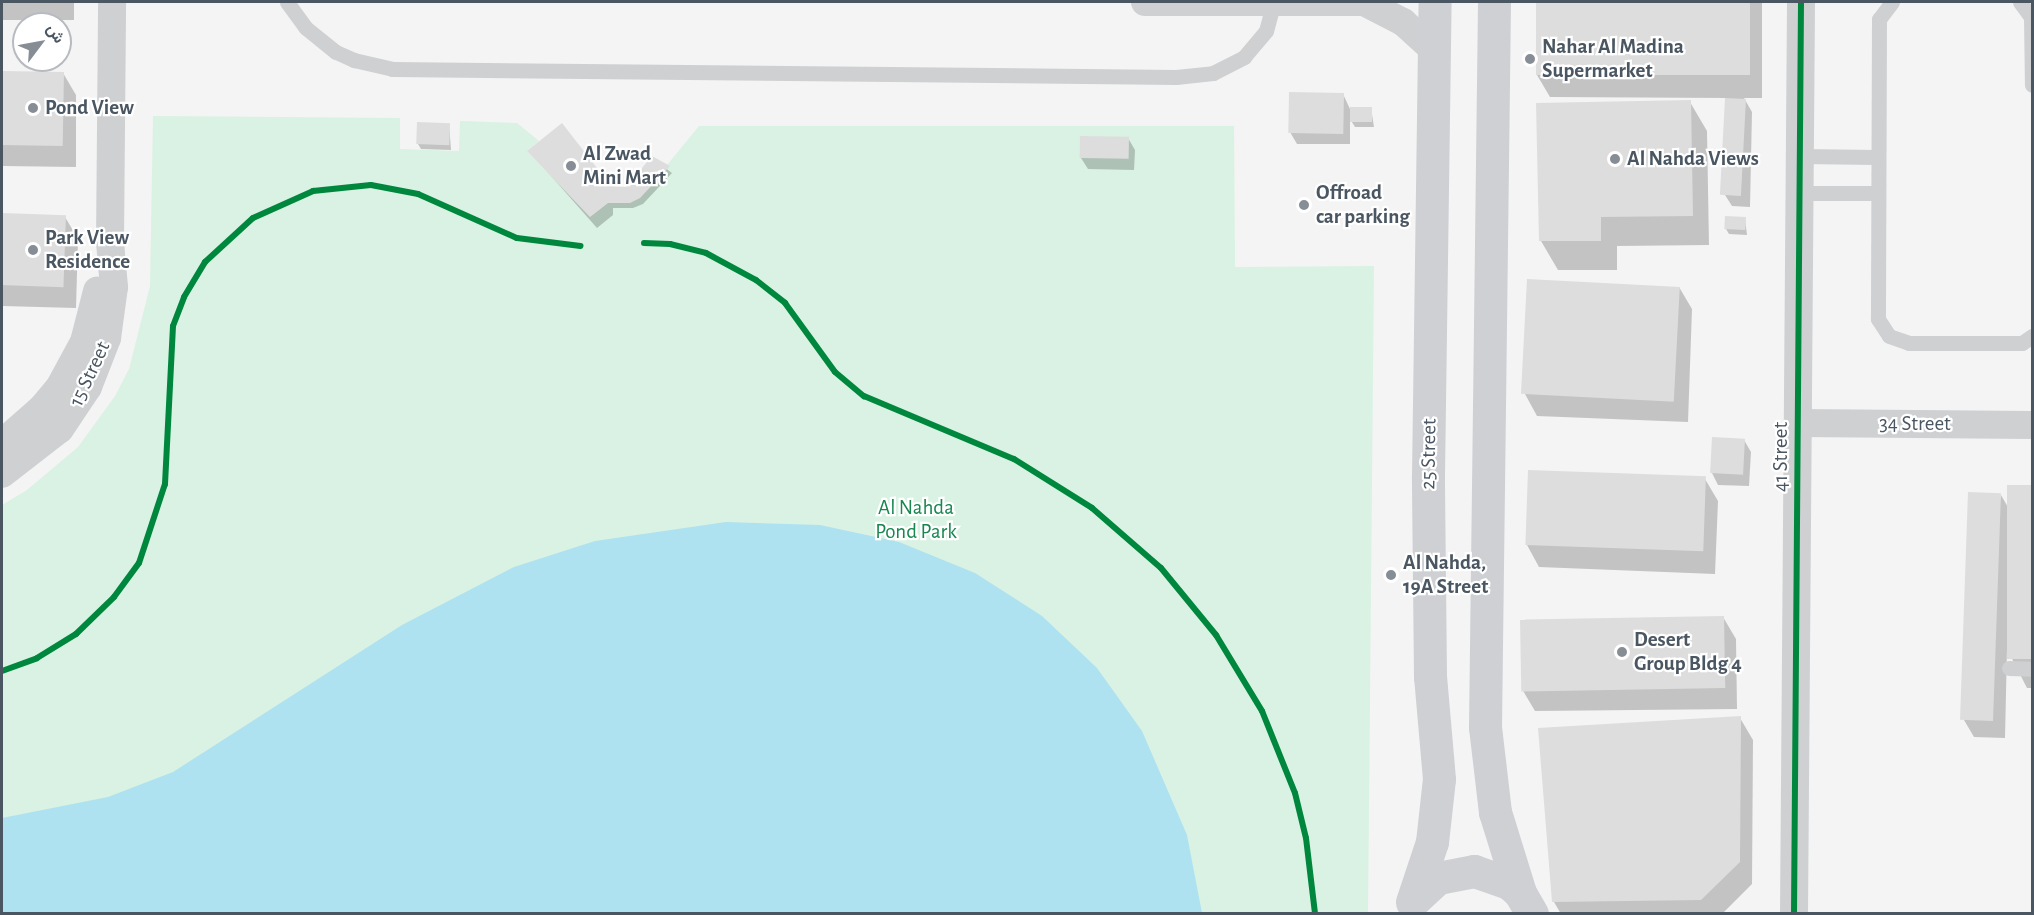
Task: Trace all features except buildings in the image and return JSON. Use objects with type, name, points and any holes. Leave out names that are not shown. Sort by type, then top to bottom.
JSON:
[{"type":"street","name":"15 Street","points":[[2,474],[39,449],[60,429],[92,379],[107,338],[112,313],[110,242],[112,2]]},
{"type":"street","points":[[1146,2],[1369,2],[1403,22],[1435,51]]},
{"type":"street","name":"25 Street","points":[[1409,908],[1432,842],[1438,779],[1430,677],[1428,487],[1435,2]]},
{"type":"street","points":[[1494,2],[1485,727],[1495,812],[1532,906]]},
{"type":"street","name":"41 Street","points":[[1794,914],[1801,2]]},
{"type":"street","name":"15 Street","points":[[2,443],[42,408],[73,366],[92,320],[110,242]]},
{"type":"street","name":"34 Street","points":[[1798,423],[2032,425]]},
{"type":"street","points":[[1409,908],[1438,878],[1456,872],[1492,874],[1532,906]]},
{"type":"lane","points":[[287,2],[306,28],[336,52],[392,69],[1176,77],[1213,73],[1244,57],[1266,31],[1274,2]]},
{"type":"lane","points":[[1892,2],[1879,19],[1875,193],[1878,319],[1889,336],[1898,342],[2022,343],[2032,336]]},
{"type":"lane","points":[[2019,2],[2031,17],[2032,85]]},
{"type":"lane","points":[[1800,156],[1876,157]]},
{"type":"lane","points":[[1800,193],[1875,193]]},
{"type":"lane","points":[[2009,668],[2032,669]]},
{"type":"green space","name":"Al Nahda Pond Park","points":[[153,116],[400,118],[400,149],[459,151],[460,121],[517,123],[539,141],[527,151],[590,217],[608,203],[629,203],[640,198],[699,126],[1234,126],[1235,267],[1374,266],[1368,913],[2,913],[2,505],[27,490],[78,447],[115,396],[129,369],[150,286]]},
{"type":"water","points":[[726,522],[820,525],[899,542],[975,573],[1042,616],[1097,668],[1142,731],[1187,835],[1202,913],[2,913],[2,818],[108,797],[173,772],[402,625],[514,567],[595,541]]},
{"type":"cycle path","points":[[1794,914],[1801,2]]},
{"type":"cycle path","points":[[2,671],[37,658],[76,634],[114,597],[139,563],[165,484],[173,326],[184,297],[205,262],[253,218],[313,191],[371,185],[418,194],[517,238],[581,246]]},
{"type":"cycle path","points":[[644,243],[670,244],[706,253],[756,280],[785,303],[835,372],[864,396],[1014,459],[1092,508],[1161,568],[1216,635],[1262,711],[1295,793],[1306,838],[1315,914]]},
{"type":"place","name":"Nahar Al Madina Supermarket","points":[[1530,59]]},
{"type":"place","name":"Pond View","points":[[33,108]]},
{"type":"place","name":"Al Nahda Views","points":[[1615,159]]},
{"type":"place","name":"Al Zwad Mini Mart","points":[[571,166]]},
{"type":"place","name":"Offroad car parking","points":[[1304,205]]},
{"type":"place","name":"Park View Residence","points":[[33,250]]},
{"type":"place","name":"Al Nahda, 19A Street","points":[[1391,575]]},
{"type":"place","name":"Desert Group Bldg 4","points":[[1622,652]]}]
